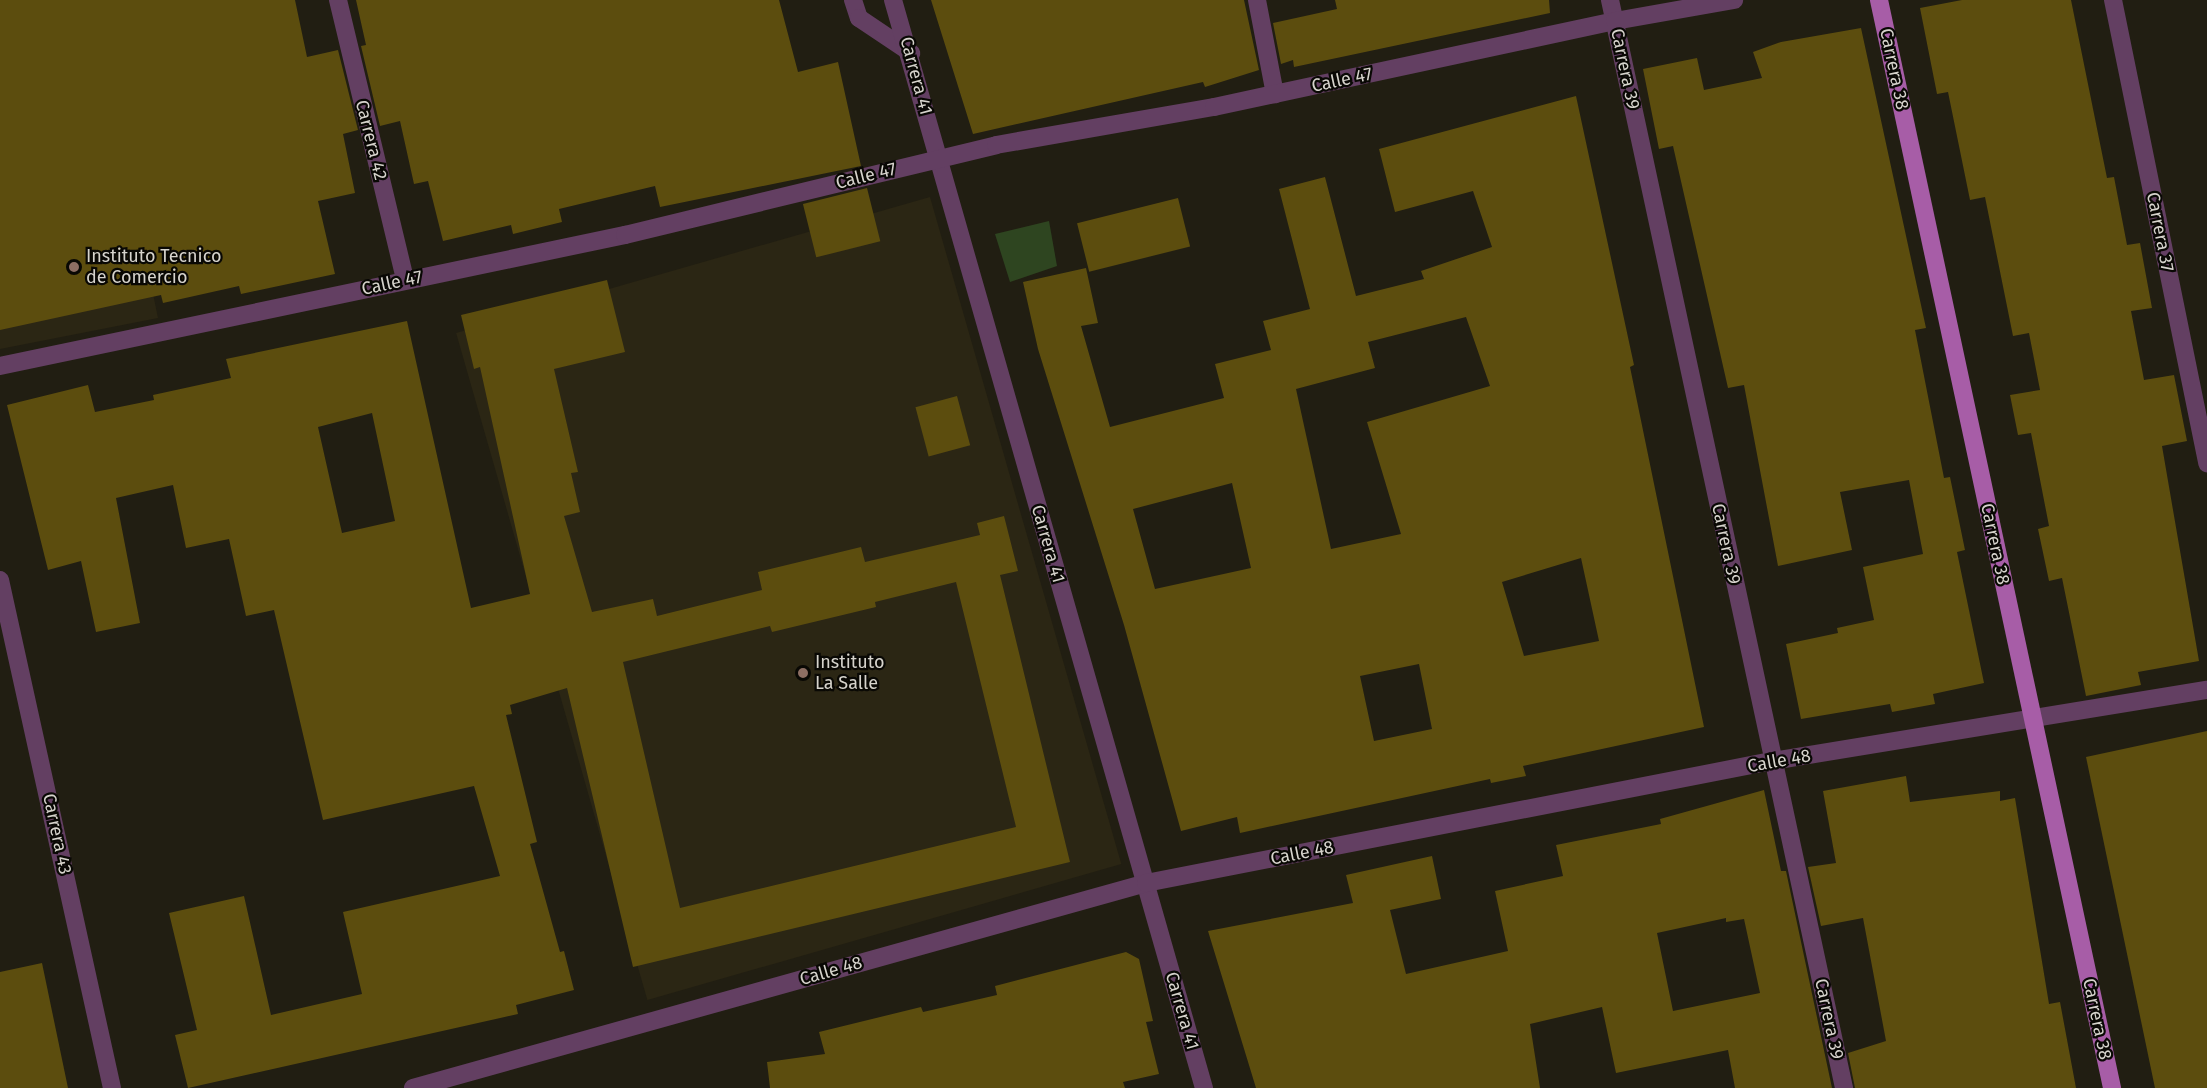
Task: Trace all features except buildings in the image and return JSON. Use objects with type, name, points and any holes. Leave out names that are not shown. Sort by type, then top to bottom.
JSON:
[{"type":"main road","name":"Carrera 38","points":[[1879,0],[2112,1088]]},
{"type":"street","name":"Carrera 42","points":[[338,0],[405,280]]},
{"type":"street","points":[[853,0],[859,18],[911,53]]},
{"type":"street","name":"Carrera 41","points":[[893,0],[911,53],[937,159],[1204,1088]]},
{"type":"street","points":[[1257,0],[1275,94]]},
{"type":"street","name":"Carrera 39","points":[[1610,0],[1844,1088]]},
{"type":"street","name":"Calle 47","points":[[0,366],[625,235],[937,159],[1275,94],[1615,21],[1734,0]]},
{"type":"street","name":"Carrera 37","points":[[2113,0],[2207,464]]},
{"type":"street","name":"Carrera 43","points":[[0,580],[112,1088]]},
{"type":"street","name":"Calle 48","points":[[413,1088],[1146,883],[1772,761],[2207,690]]},
{"type":"shaded area","name":"Instituto Tecnico de Comercio","points":[[132,191],[158,318],[0,349],[0,216]]},
{"type":"shaded area","name":"Instituto La Salle","points":[[930,197],[1121,864],[647,1000],[456,333]]},
{"type":"green space","points":[[1049,221],[1057,266],[1010,282],[995,234]]},
{"type":"place","name":"Instituto Tecnico de Comercio","points":[[74,267]]},
{"type":"place","name":"Instituto La Salle","points":[[803,673]]}]
